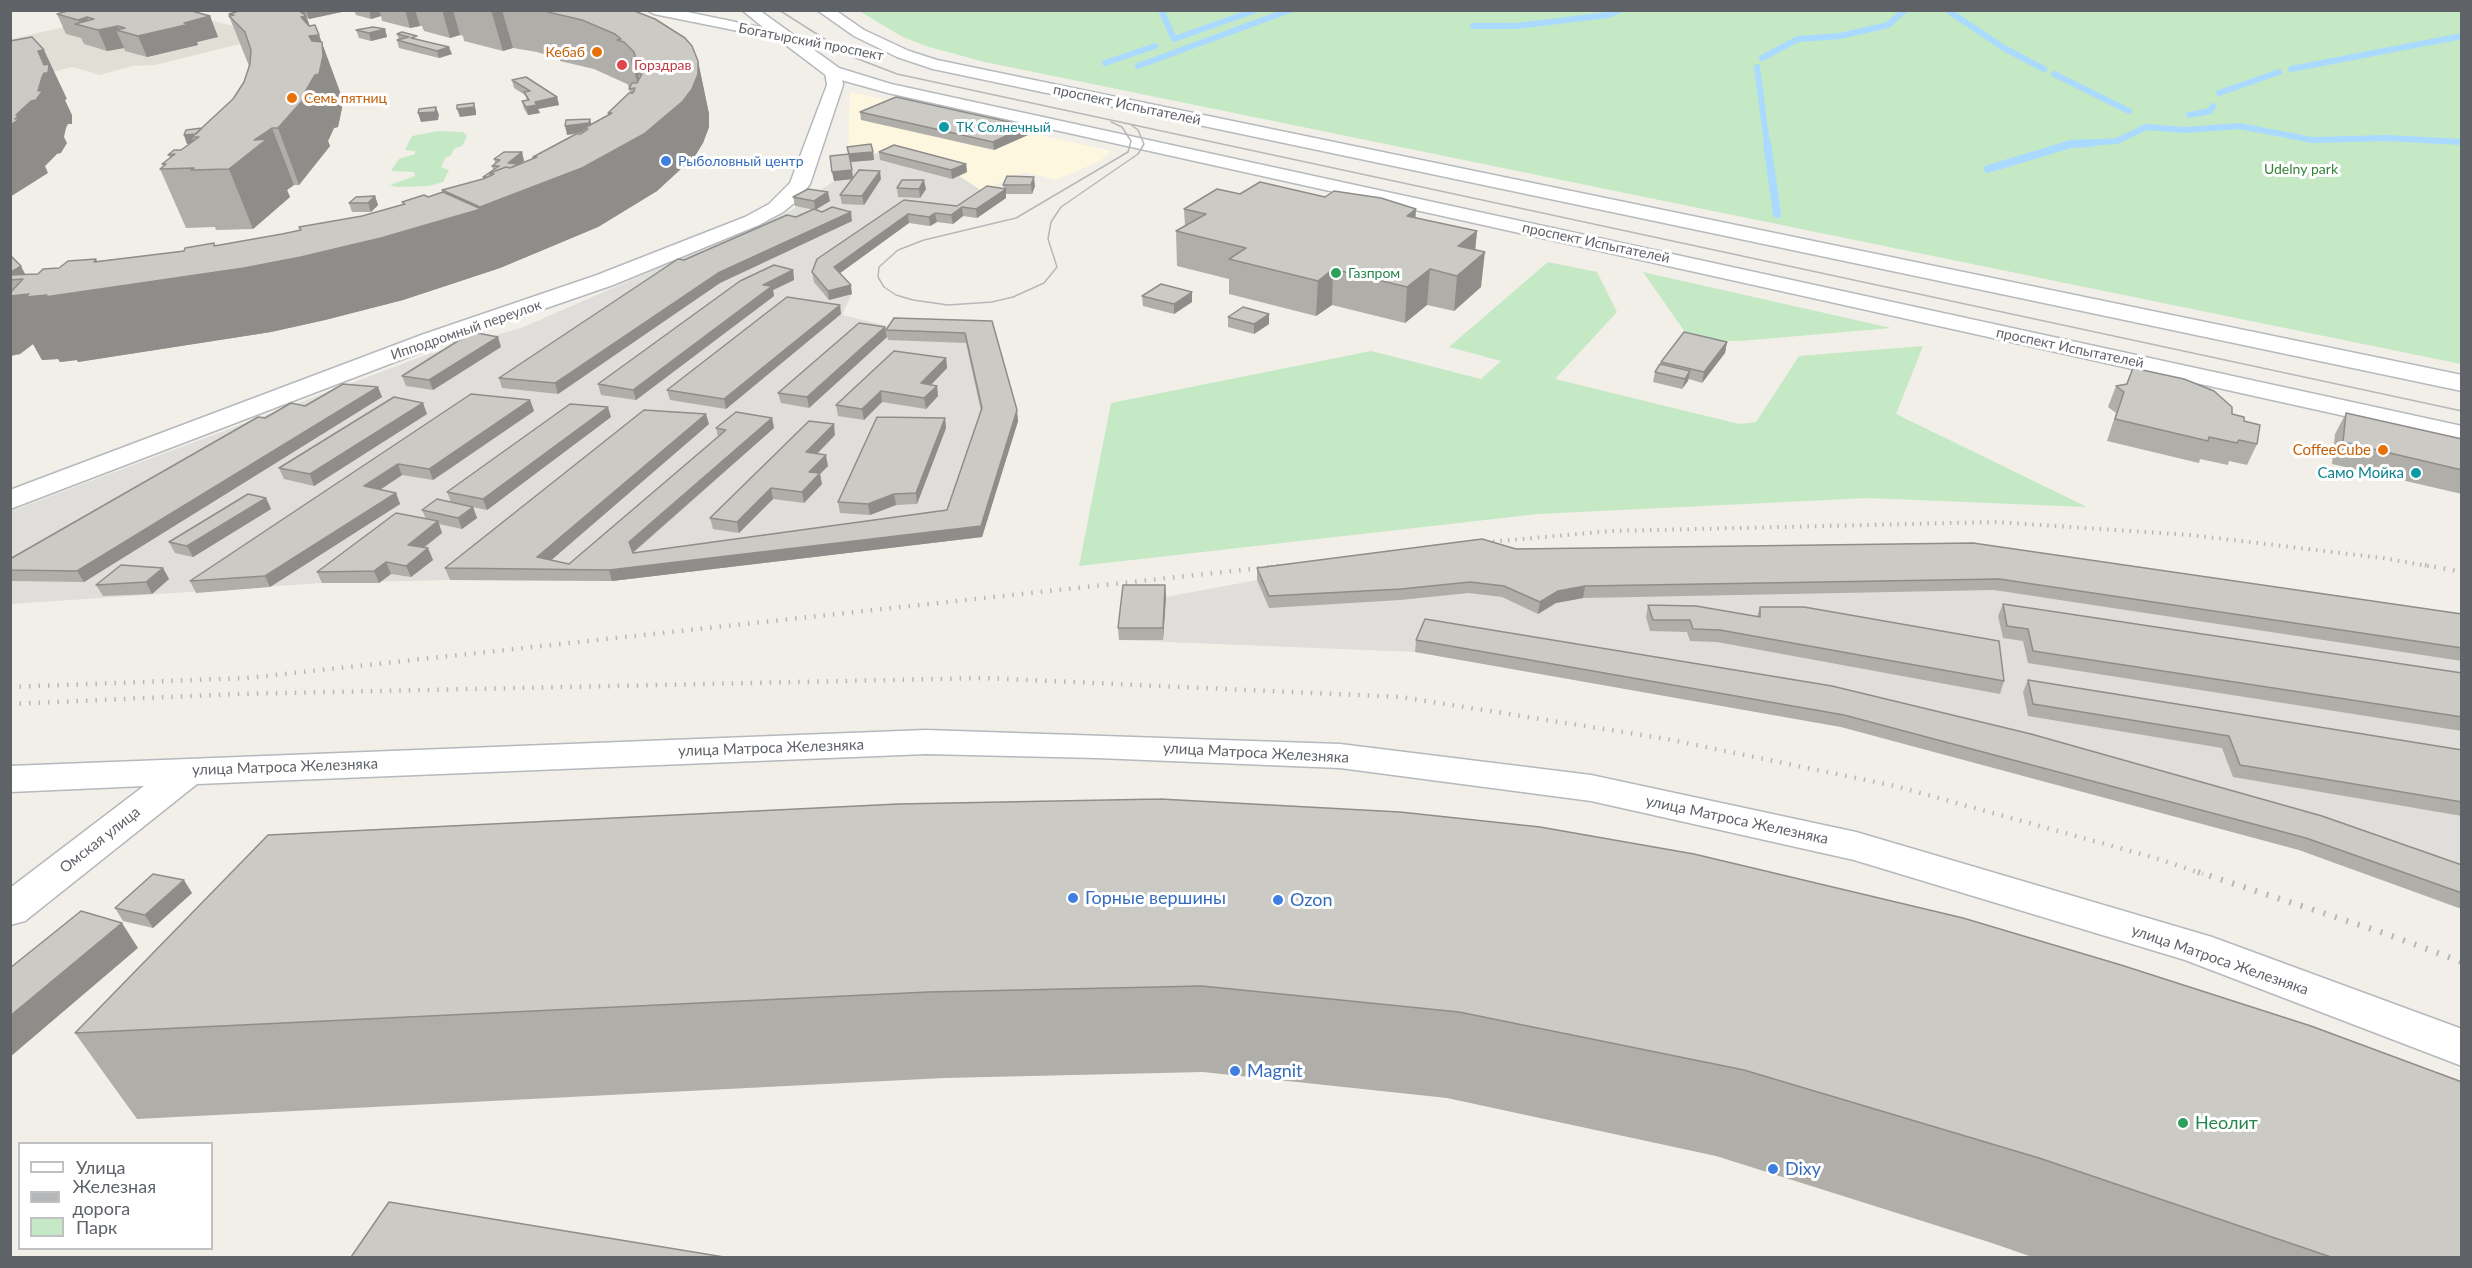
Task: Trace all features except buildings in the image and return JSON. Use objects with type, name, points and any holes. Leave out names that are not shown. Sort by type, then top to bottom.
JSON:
[{"type":"main road","points":[[660,12],[697,10]]},
{"type":"main road","name":"проспект Испытателей","points":[[748,10],[833,72],[888,88],[2462,434]]},
{"type":"main road","name":"Богатырский проспект","points":[[660,12],[788,38],[819,37]]},
{"type":"main road","points":[[773,27],[819,37],[839,26],[831,15]]},
{"type":"main road","name":"проспект Испытателей","points":[[831,15],[859,33],[894,50],[933,64],[2462,383]]},
{"type":"main road","name":"Богатырский проспект","points":[[863,52],[933,64]]},
{"type":"main road","name":"Богатырский проспект","points":[[798,63],[833,72]]},
{"type":"main road","name":"Ипподромный переулок","points":[[10,500],[433,339],[605,280],[752,221],[776,208],[791,196],[800,184],[835,84],[833,72]]},
{"type":"main road","name":"улица Матроса Железняка","points":[[10,779],[926,742],[1098,746],[1340,756],[1591,788],[1856,846],[2197,948],[2462,1048]]},
{"type":"main road","name":"Омская улица","points":[[10,910],[190,770]]},
{"type":"shaded area","points":[[175,11],[272,36],[155,65],[133,66],[99,75],[73,67],[11,82],[11,39],[121,14]]},
{"type":"shaded area","points":[[850,92],[1111,151],[1100,161],[1056,180],[1025,172],[997,184],[988,195],[959,176],[966,173],[848,155]]},
{"type":"shaded area","points":[[872,153],[895,154],[967,172],[959,176],[988,195],[977,218],[963,216],[953,224],[937,222],[930,226],[909,223],[836,276],[852,294],[842,315],[896,328],[993,331],[1018,421],[982,537],[612,581],[450,580],[322,583],[11,604],[11,511],[426,355],[521,328],[790,211],[834,181],[831,164]]},
{"type":"shaded area","points":[[1969,555],[2461,627],[2461,909],[2299,850],[1841,727],[1415,652],[1119,640],[1166,597],[1257,580]]},
{"type":"green space","name":"Udelny park","points":[[859,11],[2461,11],[2461,364],[985,62],[929,47],[903,37]]},
{"type":"green space","points":[[439,131],[463,132],[467,136],[462,146],[455,148],[450,156],[445,158],[441,167],[449,170],[443,182],[429,186],[397,187],[390,185],[415,176],[414,172],[391,171],[399,159],[415,154],[415,151],[405,150],[412,136]]},
{"type":"green space","points":[[1548,262],[1597,272],[1617,312],[1555,379],[1739,424],[1756,422],[1799,356],[1923,346],[1896,414],[2087,507],[1868,498],[1538,514],[1079,566],[1111,403],[1371,351],[1481,379],[1501,361],[1449,347]]},
{"type":"green space","points":[[1643,272],[1891,328],[1720,341],[1685,332]]},
{"type":"waterway","points":[[1161,10],[1174,39],[1256,10]]},
{"type":"waterway","points":[[1138,66],[1290,10]]},
{"type":"waterway","points":[[1473,26],[1516,26],[1608,15],[1620,10]]},
{"type":"waterway","points":[[1762,58],[1798,39],[1840,36],[1888,25],[1905,10]]},
{"type":"waterway","points":[[1950,12],[2004,48],[2044,69]]},
{"type":"waterway","points":[[2291,69],[2462,36]]},
{"type":"waterway","points":[[1105,63],[1155,46]]},
{"type":"waterway","points":[[1757,67],[1767,144]]},
{"type":"waterway","points":[[2219,93],[2279,72]]},
{"type":"waterway","points":[[2054,74],[2129,111]]},
{"type":"waterway","points":[[2189,115],[2210,111],[2213,106]]},
{"type":"waterway","points":[[2071,144],[2117,141],[2146,127],[2185,130],[2239,126],[2313,140],[2386,138],[2462,142]]},
{"type":"waterway","points":[[1767,143],[1777,214]]},
{"type":"waterway","points":[[2071,144],[2092,143]]},
{"type":"waterway","points":[[1988,169],[2071,144]]},
{"type":"tram line","points":[[779,10],[853,57],[897,74],[1130,124]]},
{"type":"tram line","points":[[1111,122],[1122,127],[1131,141],[1128,152],[1016,218],[924,240],[898,250],[879,267],[878,277],[884,287],[896,295],[913,300],[948,305],[992,302],[1013,297],[1044,283],[1057,267],[1048,239],[1051,222],[1061,207],[1138,154],[1144,144],[1138,130],[1130,124]]},
{"type":"tram line","points":[[1130,124],[2462,411]]},
{"type":"railway","points":[[1478,543],[1611,531],[1995,522],[2191,535],[2383,558],[2433,567]]},
{"type":"railway","points":[[2425,565],[2462,572]]},
{"type":"railway","points":[[10,687],[247,678],[1279,566],[1271,567]]},
{"type":"railway","points":[[10,704],[237,694],[985,678],[1401,697],[1667,739],[1895,786],[2152,857],[2203,874]]},
{"type":"railway","points":[[2198,872],[2384,933],[2462,962]]},
{"type":"place","name":"Кебаб","points":[[597,52]]},
{"type":"place","name":"Горздрав","points":[[622,65]]},
{"type":"place","name":"Семь пятниц","points":[[292,98]]},
{"type":"place","name":"ТК Солнечный","points":[[944,127]]},
{"type":"place","name":"Рыболовный центр","points":[[666,161]]},
{"type":"place","name":"Газпром","points":[[1336,273]]},
{"type":"place","name":"CoffeeCube","points":[[2383,450]]},
{"type":"place","name":"Само Мойка","points":[[2416,473]]},
{"type":"place","name":"Горные вершины","points":[[1073,898]]},
{"type":"place","name":"Ozon","points":[[1278,900]]},
{"type":"place","name":"Magnit","points":[[1235,1071]]},
{"type":"place","name":"Неолит","points":[[2183,1123]]},
{"type":"place","name":"Dixy","points":[[1773,1169]]}]
